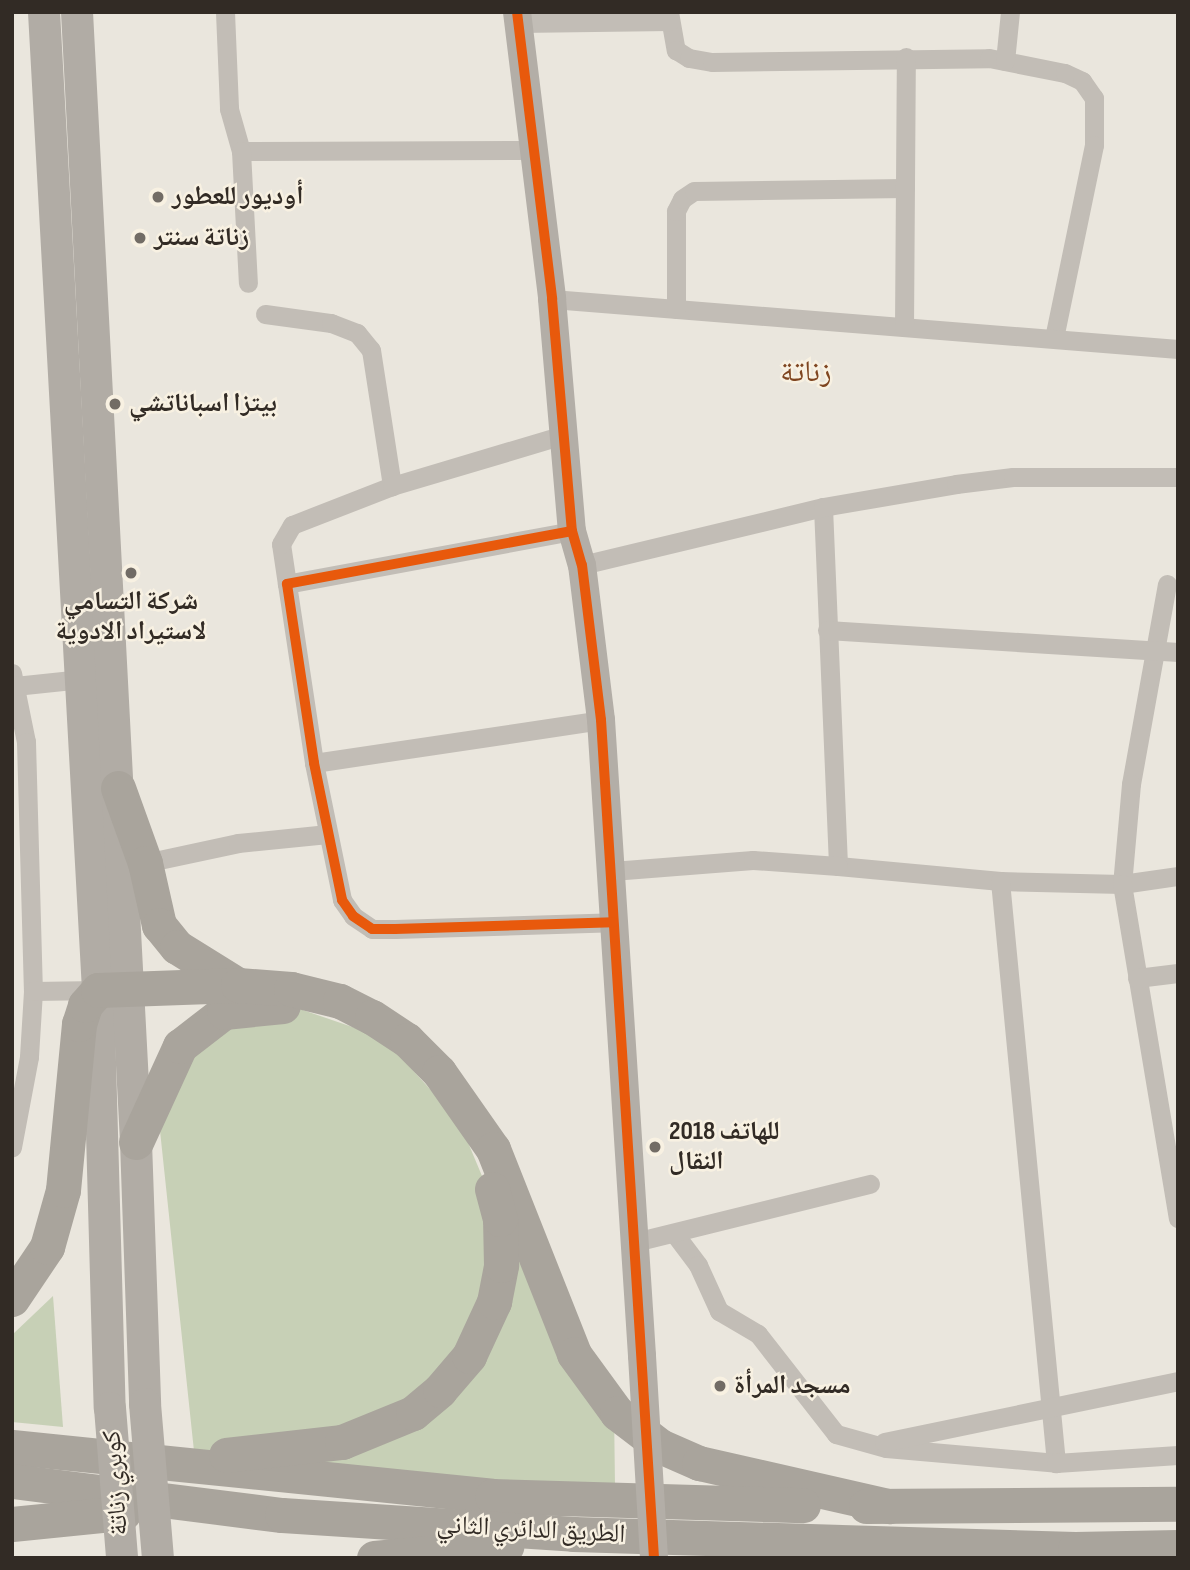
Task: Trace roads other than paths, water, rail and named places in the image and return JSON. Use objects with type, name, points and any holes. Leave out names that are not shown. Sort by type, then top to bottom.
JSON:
[{"type":"highway","points":[[118,788],[145,863],[159,925],[177,947],[238,985]]},
{"type":"highway","points":[[12,1299],[47,1247],[63,1190],[79,1024],[85,1005],[112,990],[238,985],[290,989],[340,1001],[407,1040],[439,1072],[493,1149],[574,1354],[617,1413],[632,1426],[699,1463],[889,1506]]},
{"type":"highway","points":[[132,1460],[342,1442],[412,1413],[440,1390],[469,1356],[494,1302],[501,1265],[500,1219],[487,1173],[459,1121],[398,1054],[367,1032],[332,1016],[294,1007],[256,1006],[224,1012],[201,1027],[167,1066],[136,1142]]},
{"type":"highway","name":"الطريق الدائري الثاني","points":[[12,1447],[492,1496],[889,1506],[1178,1504]]},
{"type":"highway","name":"الطريق الدائري الثاني","points":[[12,1481],[282,1515],[573,1534],[1075,1549],[1178,1547]]},
{"type":"highway","points":[[12,1524],[87,1513],[282,1515]]},
{"type":"highway","points":[[374,1558],[456,1552],[573,1534]]},
{"type":"main road","points":[[44,12],[82,679],[112,990],[136,1142],[145,1404],[158,1558]]},
{"type":"main road","points":[[77,12],[118,788],[112,990]]},
{"type":"main road","name":"كوبري زناتة","points":[[112,990],[110,1408],[122,1558]]},
{"type":"street","points":[[225,12],[229,109],[241,152],[248,283]]},
{"type":"street","points":[[1005,61],[1010,12]]},
{"type":"street","points":[[654,1558],[601,720],[582,565],[572,531],[566,434],[552,299],[530,150],[517,18],[670,17],[676,50],[689,58],[712,62],[906,57],[1005,61],[1065,73],[1082,81],[1094,99],[1094,145],[1054,338]]},
{"type":"street","points":[[904,327],[906,57]]},
{"type":"street","points":[[241,152],[530,150]]},
{"type":"street","points":[[676,309],[676,211],[682,199],[694,191],[905,188]]},
{"type":"street","points":[[552,299],[1178,349]]},
{"type":"street","points":[[265,314],[331,323],[357,333],[371,350],[392,486]]},
{"type":"street","points":[[566,434],[392,486],[292,525],[281,544],[314,763],[342,900],[353,916],[372,929],[613,922]]},
{"type":"street","points":[[582,565],[823,507],[1013,477],[1178,477]]},
{"type":"street","points":[[823,507],[838,866]]},
{"type":"street","points":[[287,584],[572,531]]},
{"type":"street","points":[[1167,584],[1131,784],[1122,884],[1174,1180],[1178,1218]]},
{"type":"street","points":[[827,629],[1178,652]]},
{"type":"street","points":[[12,1147],[29,1057],[33,991],[14,680],[82,679]]},
{"type":"street","points":[[314,763],[601,720]]},
{"type":"street","points":[[145,863],[238,843],[328,834]]},
{"type":"street","points":[[612,872],[752,860],[1000,881],[1122,884],[1178,876]]},
{"type":"street","points":[[1000,881],[1048,1405],[1056,1463]]},
{"type":"street","points":[[1137,978],[1178,973]]},
{"type":"street","points":[[33,991],[112,990]]},
{"type":"street","points":[[635,1242],[870,1184]]},
{"type":"street","points":[[674,1233],[698,1265],[719,1311],[758,1334],[836,1434],[874,1444],[1056,1463],[1178,1455]]},
{"type":"street","points":[[874,1444],[1048,1405],[1178,1381]]},
{"type":"place","name":"أوديور للعطور","points":[[158,197]]},
{"type":"place","name":"زناتة سنتر","points":[[140,238]]},
{"type":"place","name":"بيتزا اسباناتشي","points":[[115,404]]},
{"type":"place","name":"شركة التسامي لاستيراد الادوية","points":[[131,573]]},
{"type":"place","name":"2018 للهاتف النقال","points":[[655,1147]]},
{"type":"place","name":"مسجد المرأة","points":[[720,1386]]},
{"type":"district","name":"زناتة","points":[[806,372]]}]
